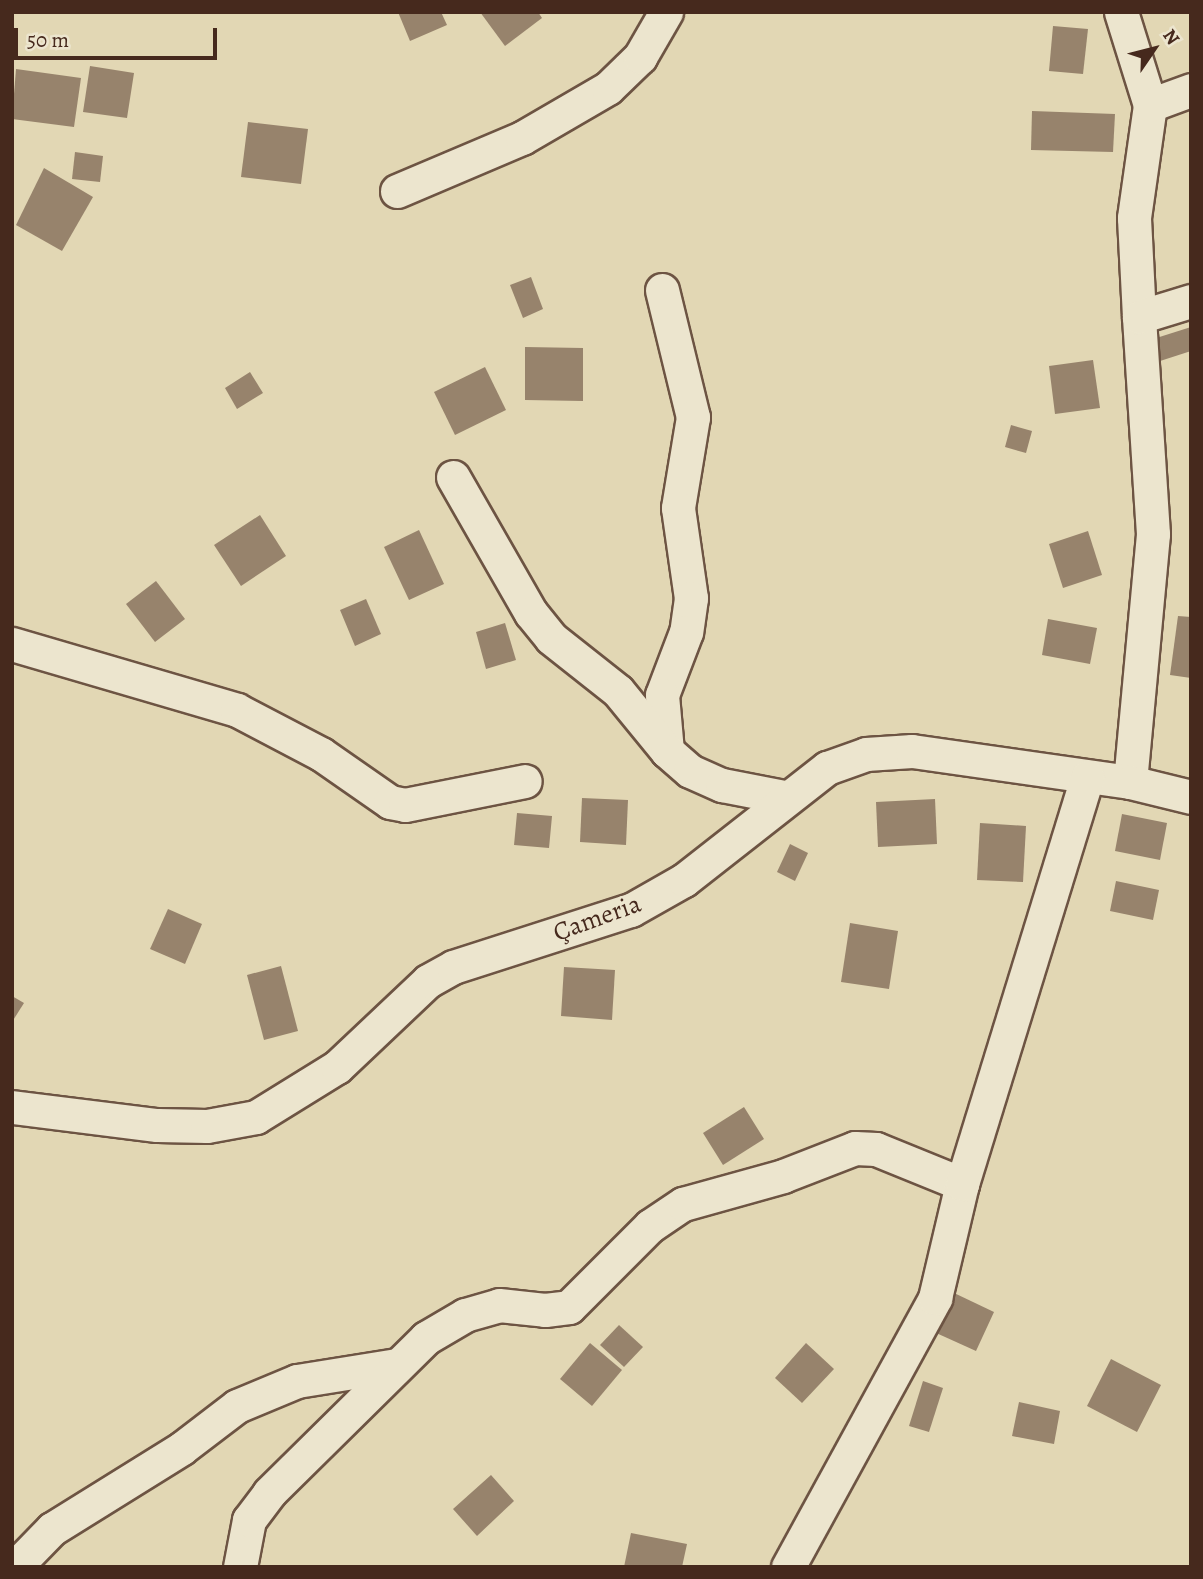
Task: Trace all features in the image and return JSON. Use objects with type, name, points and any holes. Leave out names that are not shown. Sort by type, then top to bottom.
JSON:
[{"type":"street","points":[[397,191],[522,138],[608,88],[640,57],[666,12]]},
{"type":"street","points":[[1121,12],[1150,105],[1134,218],[1153,534],[1130,782]]},
{"type":"street","points":[[1150,105],[1191,90]]},
{"type":"street","points":[[662,290],[693,417],[678,508],[691,598],[686,632],[662,695],[667,751]]},
{"type":"street","points":[[1139,317],[1191,301]]},
{"type":"street","points":[[453,477],[531,613],[551,638],[618,691],[667,751],[690,771],[722,785],[784,797]]},
{"type":"street","points":[[12,644],[237,710],[321,754],[390,802],[405,806],[525,781]]},
{"type":"street","name":"Çameria","points":[[12,1107],[157,1125],[207,1126],[256,1117],[337,1067],[428,981],[453,967],[631,910],[684,880],[784,797],[827,768],[866,754],[912,751],[1130,782],[1191,797]]},
{"type":"street","points":[[789,1567],[935,1298],[962,1184],[1087,777]]},
{"type":"street","points":[[240,1567],[249,1520],[269,1493],[426,1338],[465,1315],[499,1305],[569,1307],[650,1226],[683,1203],[708,1194],[783,1176],[855,1148],[876,1149],[962,1184]]},
{"type":"street","points":[[15,1567],[52,1529],[182,1448],[237,1406],[298,1381],[397,1365]]},
{"type":"building","points":[[398,12],[441,12],[447,25],[410,41]]},
{"type":"building","points":[[480,12],[538,12],[542,18],[505,46]]},
{"type":"building","points":[[1053,26],[1088,29],[1083,74],[1049,71]]},
{"type":"building","points":[[90,66],[134,73],[127,118],[83,112]]},
{"type":"building","points":[[16,69],[81,78],[74,127],[12,119]]},
{"type":"building","points":[[1032,111],[1115,114],[1113,152],[1031,150]]},
{"type":"building","points":[[248,122],[308,129],[301,184],[241,177]]},
{"type":"building","points":[[75,152],[103,156],[100,182],[72,179]]},
{"type":"building","points":[[44,168],[93,197],[62,251],[16,225]]},
{"type":"building","points":[[531,277],[543,309],[523,318],[510,285]]},
{"type":"building","points":[[1191,327],[1191,351],[1157,362],[1150,340]]},
{"type":"building","points":[[525,347],[583,348],[583,401],[525,400]]},
{"type":"building","points":[[1093,360],[1100,408],[1055,414],[1049,366]]},
{"type":"building","points":[[485,367],[506,410],[455,435],[434,392]]},
{"type":"building","points":[[250,372],[263,393],[237,409],[225,388]]},
{"type":"building","points":[[1011,425],[1032,431],[1026,453],[1005,447]]},
{"type":"building","points":[[260,515],[286,556],[241,586],[214,545]]},
{"type":"building","points":[[419,530],[444,584],[409,600],[384,547]]},
{"type":"building","points":[[1088,531],[1102,575],[1063,588],[1049,544]]},
{"type":"building","points":[[156,581],[185,619],[155,642],[126,604]]},
{"type":"building","points":[[366,599],[381,634],[355,646],[340,610]]},
{"type":"building","points":[[1178,616],[1191,617],[1191,678],[1170,675]]},
{"type":"building","points":[[1048,619],[1097,628],[1090,664],[1042,655]]},
{"type":"building","points":[[505,623],[516,660],[486,669],[476,632]]},
{"type":"building","points":[[582,798],[628,800],[626,845],[580,842]]},
{"type":"building","points":[[935,799],[937,844],[878,847],[876,802]]},
{"type":"building","points":[[517,813],[552,816],[549,848],[514,845]]},
{"type":"building","points":[[1122,814],[1167,823],[1160,860],[1115,851]]},
{"type":"building","points":[[980,823],[1026,826],[1023,882],[977,880]]},
{"type":"building","points":[[790,844],[808,853],[795,881],[777,872]]},
{"type":"building","points":[[1116,881],[1159,890],[1153,920],[1110,911]]},
{"type":"building","points":[[168,909],[202,924],[185,964],[150,949]]},
{"type":"building","points":[[850,923],[898,931],[889,989],[841,982]]},
{"type":"building","points":[[281,966],[298,1031],[264,1040],[247,975]]},
{"type":"building","points":[[564,967],[615,970],[612,1020],[561,1016]]},
{"type":"building","points":[[12,996],[24,1003],[12,1022]]},
{"type":"building","points":[[744,1107],[764,1139],[723,1165],[703,1133]]},
{"type":"building","points":[[952,1292],[994,1312],[976,1351],[934,1332]]},
{"type":"building","points":[[619,1325],[643,1347],[624,1367],[600,1345]]},
{"type":"building","points":[[590,1343],[622,1370],[592,1406],[560,1379]]},
{"type":"building","points":[[806,1343],[834,1369],[802,1403],[775,1378]]},
{"type":"building","points":[[1111,1359],[1161,1385],[1137,1432],[1087,1406]]},
{"type":"building","points":[[923,1381],[943,1388],[929,1432],[909,1426]]},
{"type":"building","points":[[1019,1402],[1060,1411],[1054,1444],[1012,1436]]},
{"type":"building","points":[[491,1475],[514,1501],[477,1536],[453,1509]]},
{"type":"building","points":[[631,1533],[687,1544],[682,1567],[624,1567]]}]
